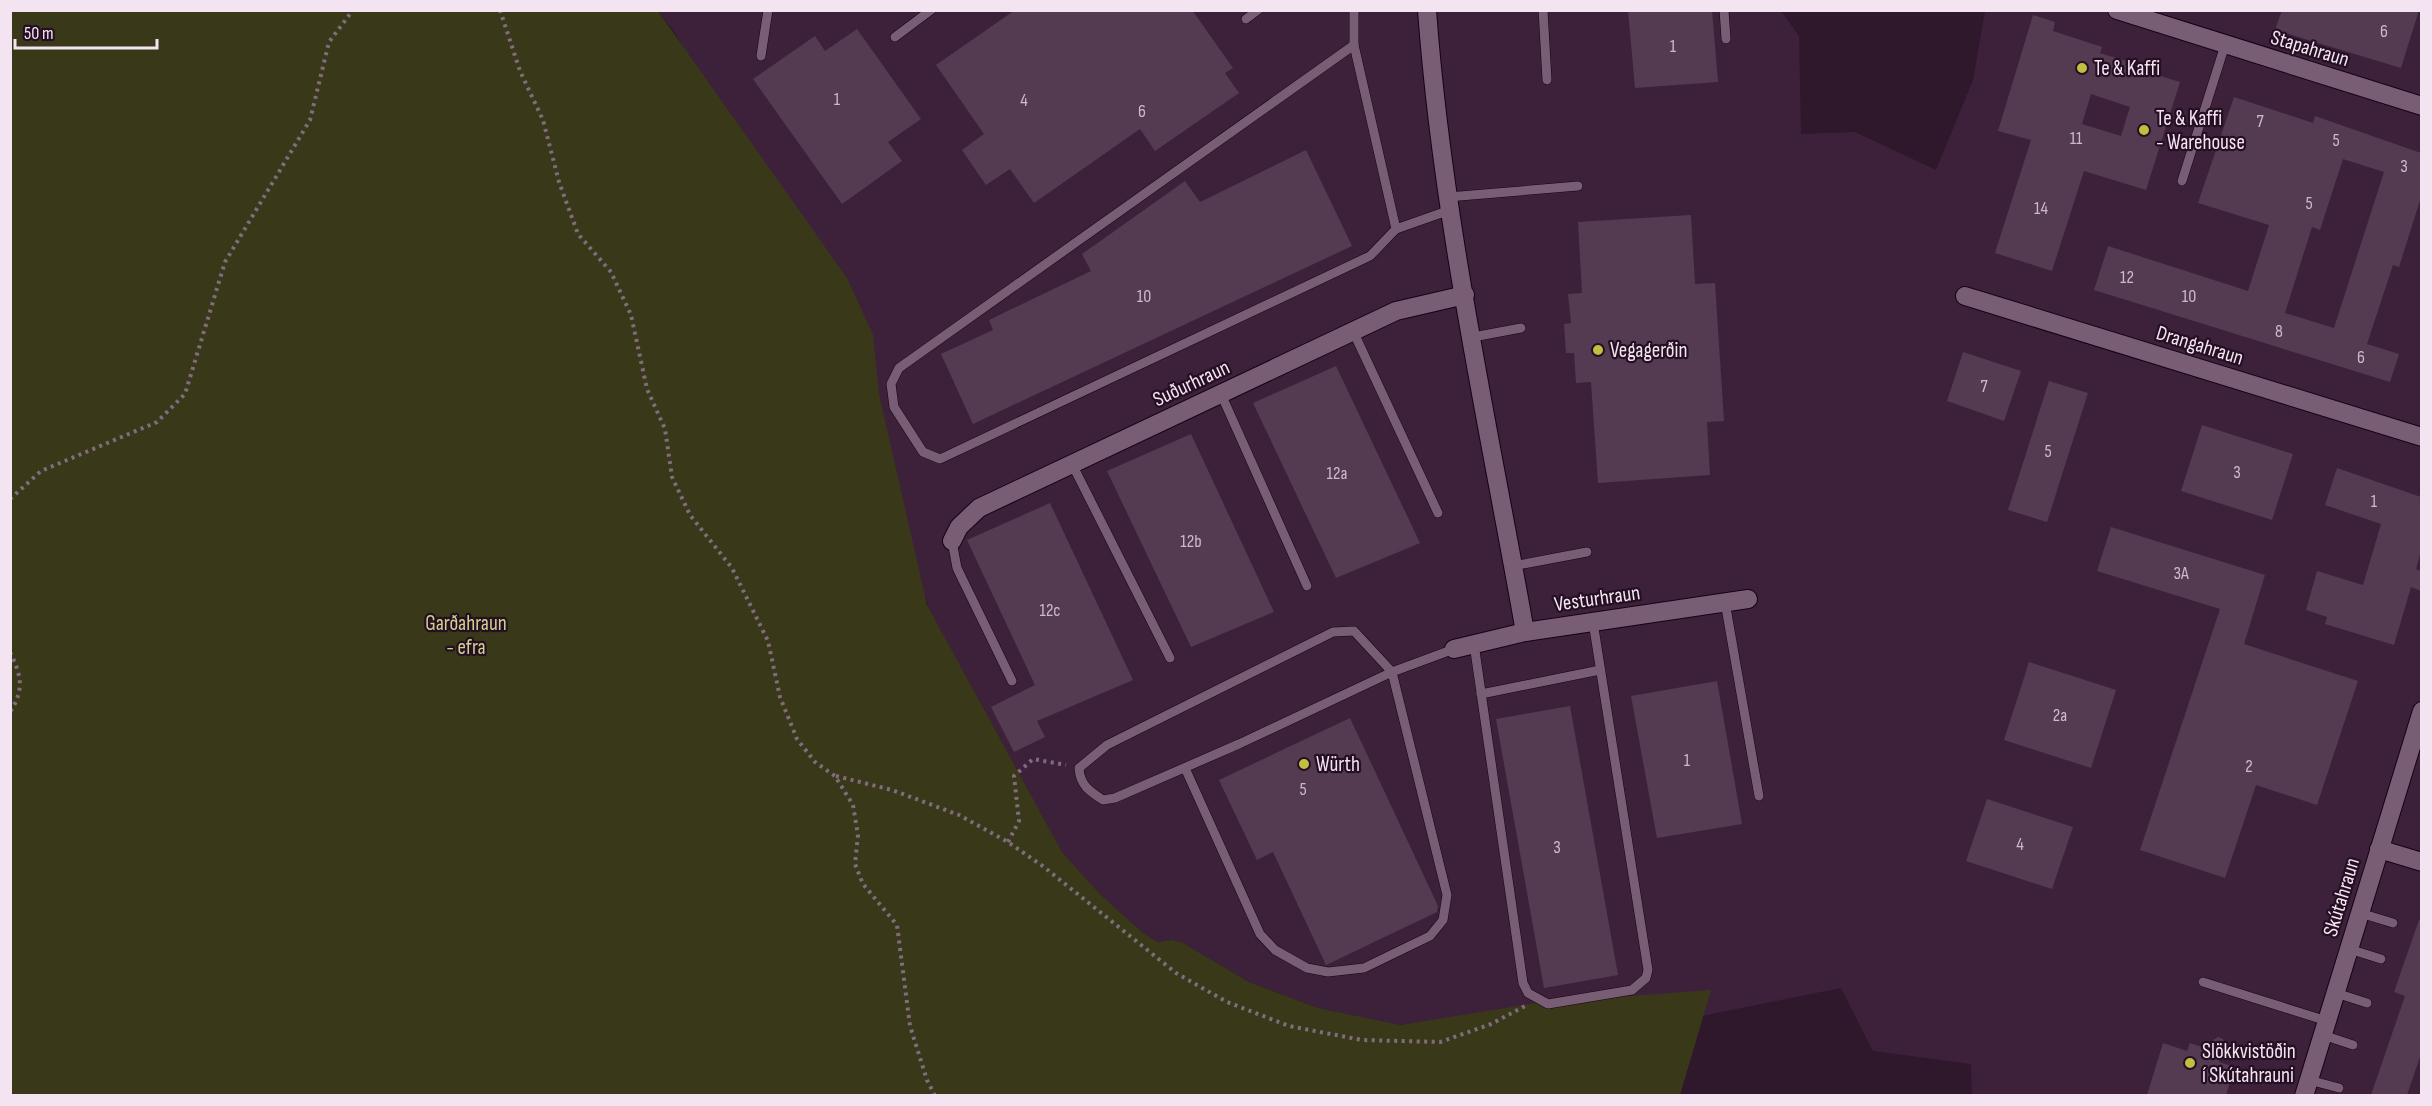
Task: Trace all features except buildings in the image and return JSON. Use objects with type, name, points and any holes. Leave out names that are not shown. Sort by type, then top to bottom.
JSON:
[{"type":"street","points":[[1427,10],[1436,113],[1449,203],[1525,632]]},
{"type":"street","name":"Stapahraun","points":[[2117,10],[2421,106]]},
{"type":"street","name":"Suðurhraun","points":[[952,541],[959,526],[979,508],[1396,311],[1465,295]]},
{"type":"street","name":"Drangahraun","points":[[1965,296],[2421,437]]},
{"type":"street","name":"Vesturhraun","points":[[1454,649],[1525,632],[1748,599]]},
{"type":"street","name":"Skútahraun","points":[[2306,1088],[2421,711]]},
{"type":"street","points":[[2379,849],[2421,862]]},
{"type":"lane","points":[[761,56],[768,10]]},
{"type":"lane","points":[[895,37],[931,10]]},
{"type":"lane","points":[[1246,19],[1258,10]]},
{"type":"lane","points":[[1354,10],[1354,45],[1396,230]]},
{"type":"lane","points":[[1543,10],[1547,80]]},
{"type":"lane","points":[[1724,10],[1726,39]]},
{"type":"lane","points":[[1354,45],[899,368],[891,384],[894,407],[923,452],[940,459],[1370,256],[1396,230],[1449,203],[1578,186]]},
{"type":"lane","points":[[2182,181],[2225,45]]},
{"type":"lane","points":[[1473,338],[1521,328]]},
{"type":"lane","points":[[1353,331],[1438,513]]},
{"type":"lane","points":[[1221,394],[1307,586]]},
{"type":"lane","points":[[1072,464],[1170,658]]},
{"type":"lane","points":[[952,541],[957,568],[1011,681]]},
{"type":"lane","points":[[1514,566],[1587,552]]},
{"type":"lane","points":[[1725,602],[1759,796]]},
{"type":"lane","points":[[1474,644],[1522,983],[1536,1000],[1548,1004],[1632,990],[1646,978],[1648,970],[1593,622]]},
{"type":"lane","points":[[1185,768],[1260,934],[1292,962],[1307,968],[1328,972],[1364,968],[1430,936],[1443,920],[1447,895],[1392,672],[1354,631],[1333,632],[1107,745],[1079,768],[1080,779],[1086,789],[1103,800],[1115,798],[1392,672],[1454,649]]},
{"type":"lane","points":[[1481,694],[1600,670]]},
{"type":"lane","points":[[2360,913],[2393,923]]},
{"type":"lane","points":[[2349,949],[2381,959]]},
{"type":"lane","points":[[2203,981],[2325,1028],[2353,1045]]},
{"type":"lane","points":[[2336,993],[2367,1003]]},
{"type":"lane","points":[[2306,1088],[2339,1088]]},
{"type":"path","points":[[10,499],[41,471],[157,422],[185,393],[225,262],[310,120],[328,42],[353,10]]},
{"type":"path","points":[[500,10],[520,71],[543,120],[559,182],[578,234],[611,272],[631,315],[647,389],[665,429],[672,477],[690,515],[732,568],[768,641],[780,697],[797,739],[815,762],[835,776],[892,790],[959,814],[1008,842],[1044,867],[1176,973],[1227,1002],[1289,1026],[1362,1040],[1440,1042],[1491,1024],[1536,1000]]},
{"type":"path","points":[[10,652],[20,671],[22,686],[10,712]]},
{"type":"path","points":[[1008,842],[1019,821],[1014,776],[1033,759],[1079,768]]},
{"type":"path","points":[[835,776],[853,805],[858,836],[855,864],[863,884],[897,925],[910,1026],[927,1080],[935,1095]]},
{"type":"shaded area","points":[[658,11],[1781,11],[1799,36],[1801,134],[1855,132],[1936,170],[1973,80],[1985,11],[2421,11],[2421,1095],[1972,1095],[1971,1064],[1873,1051],[1841,988],[1586,1039],[1454,1018],[1401,1025],[1318,1008],[1249,982],[1183,943],[1172,940],[1158,942],[1143,933],[1100,894],[1062,852],[930,611],[857,395],[676,34]]},
{"type":"green space","name":"Garðahraun - efra","points":[[10,11],[658,11],[847,278],[873,335],[879,394],[927,605],[1062,852],[1100,894],[1143,933],[1158,942],[1172,940],[1183,943],[1249,982],[1318,1008],[1401,1025],[1536,1003],[1711,990],[1680,1095],[11,1095]]},
{"type":"place","name":"Te & Kaffi","points":[[2082,68]]},
{"type":"place","name":"Te & Kaffi - Warehouse","points":[[2144,130]]},
{"type":"place","name":"Vegagerðin","points":[[1598,350]]},
{"type":"place","name":"Würth","points":[[1304,764]]},
{"type":"place","name":"Slökkvistöðin í Skútahrauni","points":[[2190,1063]]}]
